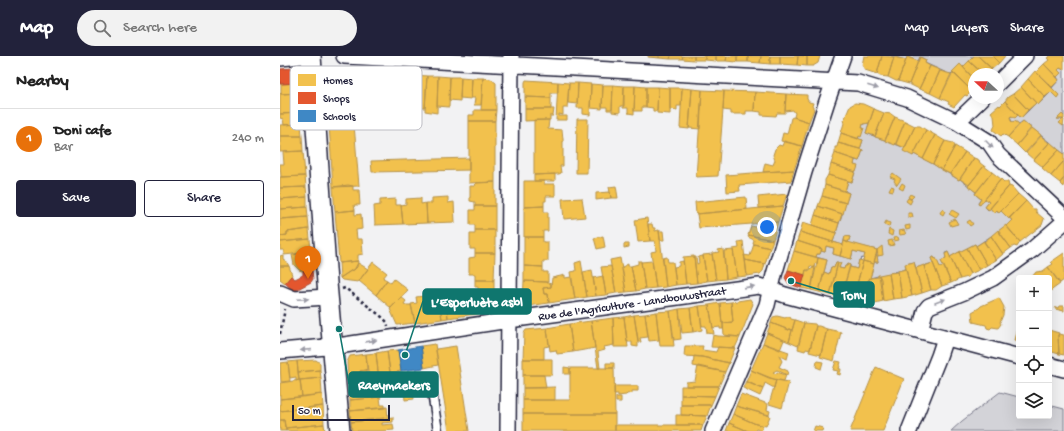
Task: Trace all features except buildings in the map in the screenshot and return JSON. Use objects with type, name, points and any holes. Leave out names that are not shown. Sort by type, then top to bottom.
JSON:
[{"type":"street","points":[[280,58],[302,56]]},
{"type":"street","points":[[310,56],[311,66]]},
{"type":"street","points":[[344,56],[511,61],[858,83],[907,98],[957,122],[989,142],[998,155],[1064,217]]},
{"type":"street","points":[[713,431],[766,306],[804,172],[827,101],[844,56]]},
{"type":"street","points":[[1004,77],[1025,56]]},
{"type":"street","points":[[508,431],[511,61]]},
{"type":"street","points":[[957,122],[976,104]]},
{"type":"street","points":[[317,130],[333,293],[332,347],[340,431]]},
{"type":"street","points":[[920,331],[925,311],[929,306],[964,292],[993,278],[1032,250],[1064,222]]},
{"type":"street","name":"Rue de l'Agriculture - Landbouwstraat","points":[[280,351],[332,347],[759,286],[1016,356]]},
{"type":"street","points":[[280,293],[294,299],[333,293]]},
{"type":"street","points":[[909,431],[945,338]]},
{"type":"street","points":[[1052,366],[1064,369]]},
{"type":"lane","points":[[430,379],[438,431]]},
{"type":"path","points":[[333,293],[345,288],[382,317],[387,322],[389,329]]},
{"type":"path","points":[[280,334],[286,307]]},
{"type":"shaded area","points":[[891,56],[974,56],[963,67],[960,65],[951,74],[949,74],[925,63],[926,60],[920,57],[918,61],[907,57],[906,60]]},
{"type":"shaded area","points":[[1060,68],[1064,70],[1064,116],[1062,114],[1057,119],[1064,119],[1060,123],[1063,126],[1064,125],[1064,154],[1023,121],[1019,124],[1012,122],[1010,117],[1018,115],[1021,118],[1036,103],[1038,105],[1051,92],[1057,97],[1059,95],[1052,88],[1059,80],[1057,77],[1061,73],[1058,70]]},
{"type":"shaded area","points":[[869,123],[866,133],[905,148],[913,156],[914,154],[959,180],[960,179],[976,192],[975,194],[981,199],[978,203],[979,205],[985,199],[989,202],[985,207],[988,210],[990,208],[994,212],[997,210],[999,213],[1001,211],[1012,220],[1008,225],[976,246],[975,244],[950,257],[948,252],[945,253],[946,258],[941,261],[944,266],[940,267],[934,257],[931,258],[933,263],[916,268],[914,262],[906,264],[906,269],[870,278],[874,262],[878,262],[876,255],[877,250],[848,243],[850,237],[845,236],[843,245],[833,242],[849,193],[845,191],[848,181],[852,182],[857,166],[854,165],[855,160],[859,161],[863,150],[860,149],[863,140],[858,139],[863,128],[863,124]]},
{"type":"shaded area","points":[[826,246],[834,248],[833,254],[851,259],[853,251],[865,254],[864,259],[862,258],[859,260],[857,269],[850,267],[848,264],[844,269],[839,268],[840,263],[836,262],[834,268],[831,267],[829,274],[824,272],[827,260],[816,257],[821,251],[825,252]]},
{"type":"shaded area","points":[[1000,392],[1016,396],[1016,419],[1052,419],[1052,406],[1064,409],[1064,431],[951,431]]},
{"type":"place","name":"Doni cafe","points":[[308,279]]},
{"type":"place","name":"Tony","points":[[791,281]]},
{"type":"place","name":"Raeymaekers","points":[[339,329]]},
{"type":"place","name":"L’Esperluète asbl","points":[[405,355]]}]
